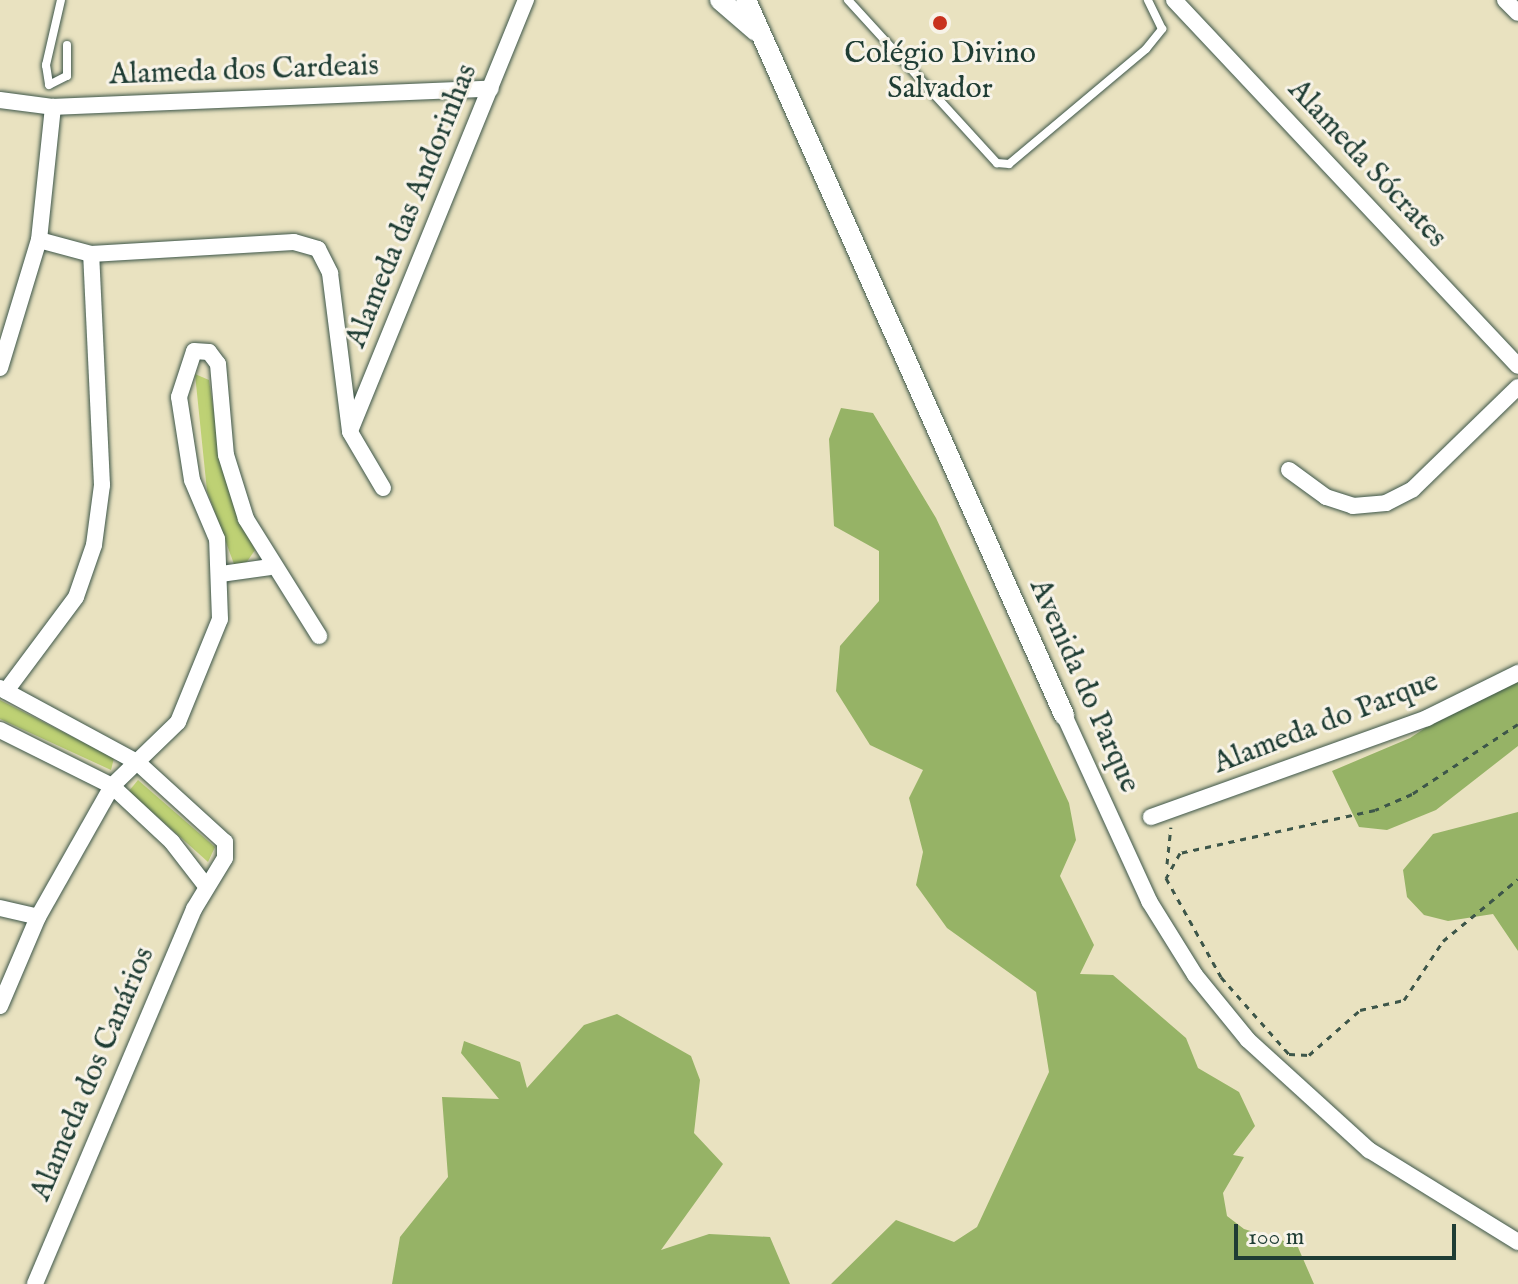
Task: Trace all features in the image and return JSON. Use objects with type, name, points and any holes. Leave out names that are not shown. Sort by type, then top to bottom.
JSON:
[{"type":"street","name":"Alameda das Andorinhas","points":[[350,432],[526,0]]},
{"type":"street","name":"Avenida do Parque","points":[[720,0],[756,31]]},
{"type":"street","name":"Avenida do Parque","points":[[746,0],[756,31],[1149,901],[1195,975],[1248,1040],[1369,1150],[1518,1242]]},
{"type":"street","name":"Alameda Sócrates","points":[[1174,0],[1518,366]]},
{"type":"street","points":[[1505,0],[1518,13]]},
{"type":"street","name":"Alameda dos Cardeais","points":[[0,100],[53,107],[491,89]]},
{"type":"street","points":[[0,368],[39,240],[53,107]]},
{"type":"street","points":[[39,240],[91,254],[294,242],[318,249],[330,273],[350,432],[383,488]]},
{"type":"street","points":[[3,690],[76,597],[94,545],[102,485],[91,254]]},
{"type":"street","points":[[0,1006],[38,917],[112,786],[178,722],[199,682],[220,619],[221,574],[217,539],[192,480],[179,397],[184,364],[194,351],[209,352],[218,364],[226,455],[270,567],[319,636]]},
{"type":"street","points":[[1289,470],[1326,497],[1353,506],[1386,503],[1413,489],[1518,387]]},
{"type":"street","points":[[221,574],[270,567]]},
{"type":"street","name":"Alameda do Parque","points":[[1151,817],[1427,718],[1518,673]]},
{"type":"street","name":"Alameda dos Canários","points":[[3,690],[137,762],[225,842],[225,858],[206,886],[35,1284]]},
{"type":"street","points":[[0,730],[112,786],[172,842],[206,886]]},
{"type":"street","points":[[0,908],[38,917]]},
{"type":"lane","points":[[61,0],[46,65],[49,85],[67,76],[67,45]]},
{"type":"lane","points":[[848,0],[997,163],[1009,164],[1146,49],[1162,29],[1148,0]]},
{"type":"path","points":[[1167,864],[1180,853],[1375,810],[1412,794],[1518,724]]},
{"type":"path","points":[[1177,808],[1167,864],[1180,914],[1221,977],[1289,1054],[1324,1048],[1360,1010],[1404,1000],[1443,941],[1518,879]]},
{"type":"green space","points":[[195,374],[209,380],[222,465],[255,550],[244,566],[234,564],[207,491]]},
{"type":"green space","points":[[841,408],[873,413],[936,518],[1069,803],[1076,840],[1060,876],[1094,945],[1080,974],[1113,975],[1186,1038],[1198,1068],[1239,1092],[1255,1126],[1233,1155],[1244,1157],[1223,1193],[1227,1216],[1244,1229],[1297,1245],[1314,1284],[831,1284],[896,1220],[954,1242],[977,1227],[1049,1072],[1036,992],[947,928],[916,885],[923,852],[909,798],[923,770],[870,745],[836,691],[840,646],[879,601],[879,551],[834,526],[829,439]]},
{"type":"green space","points":[[1518,667],[1518,746],[1436,810],[1387,830],[1359,827],[1332,771],[1410,738]]},
{"type":"green space","points":[[0,700],[114,758],[111,770],[0,719]]},
{"type":"green space","points":[[138,780],[215,847],[208,862],[129,791]]},
{"type":"green space","points":[[1518,812],[1518,951],[1493,914],[1448,921],[1424,915],[1407,897],[1403,870],[1433,834]]},
{"type":"green space","points":[[617,1014],[691,1056],[700,1080],[694,1133],[723,1164],[661,1250],[709,1234],[770,1237],[790,1284],[392,1284],[400,1237],[448,1177],[442,1097],[499,1099],[461,1053],[464,1041],[520,1062],[527,1088],[584,1025]]},
{"type":"place","name":"Colégio Divino Salvador","points":[[940,23]]}]
